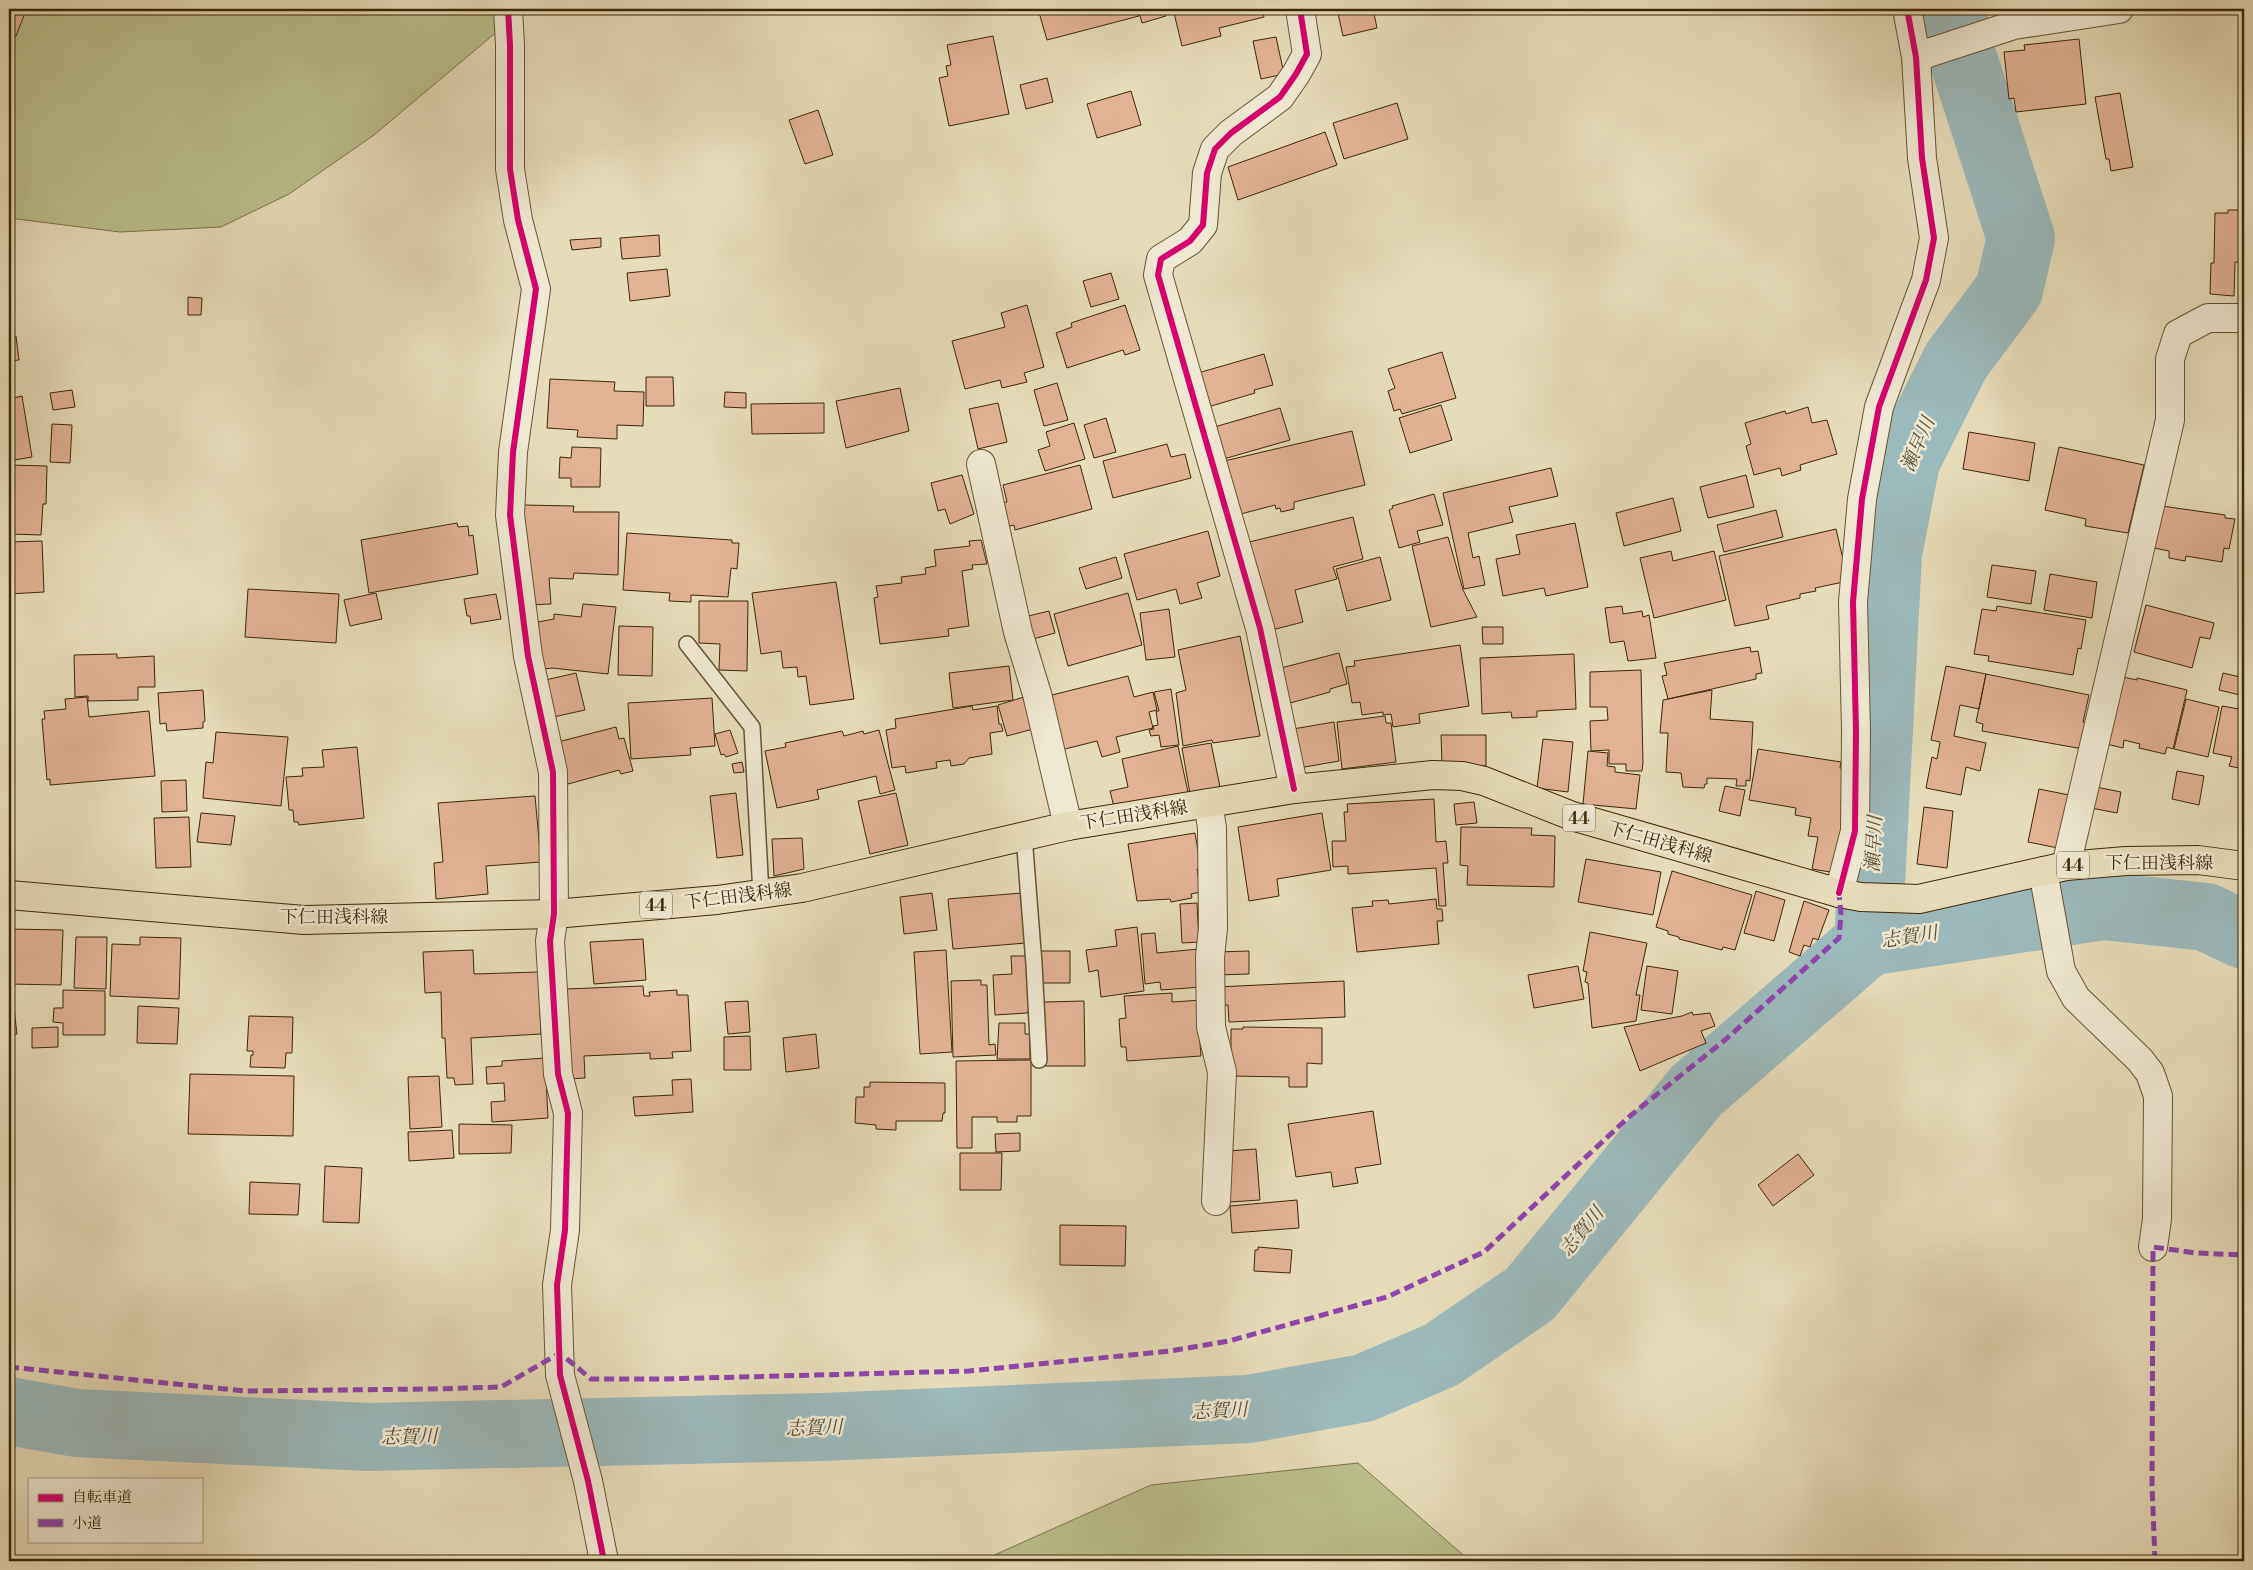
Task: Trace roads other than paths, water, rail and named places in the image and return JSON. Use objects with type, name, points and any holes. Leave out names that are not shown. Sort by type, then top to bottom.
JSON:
[{"type":"main road","name":"下仁田浅科線","points":[[9,895],[304,920],[554,914],[716,900],[802,888],[1068,826],[1294,789],[1433,775],[1462,776],[1484,781],[1572,816],[1850,895],[1919,900],[2126,861],[2198,860],[2244,866]]},
{"type":"street","points":[[508,9],[510,45],[510,169],[518,220],[536,289],[513,452],[510,514],[528,656],[553,772],[554,914],[550,941],[558,1074],[568,1113],[565,1230],[557,1285],[560,1375],[585,1469],[604,1561]]},
{"type":"street","points":[[1294,789],[1260,628],[1158,274],[1161,259],[1190,241],[1203,225],[1207,173],[1215,149],[1231,133],[1280,97],[1307,54],[1300,9]]},
{"type":"street","points":[[1850,895],[1855,831],[1856,730],[1853,602],[1862,499],[1879,407],[1926,280],[1934,238],[1922,158],[1927,52],[1907,9]]},
{"type":"street","points":[[1927,52],[2014,25],[2119,9]]},
{"type":"street","points":[[2153,1247],[2157,1219],[2158,1096],[2150,1074],[2140,1060],[2076,998],[2060,970],[2051,875],[2170,420],[2170,358],[2178,334],[2208,318],[2244,318]]},
{"type":"street","points":[[981,464],[1018,632],[1037,694],[1068,826]]},
{"type":"street","points":[[1208,803],[1212,828],[1211,1027],[1222,1072],[1216,1201]]},
{"type":"lane","points":[[687,644],[752,726],[762,894]]},
{"type":"lane","points":[[1024,836],[1039,1060]]},
{"type":"waterway","name":"瀬早川","points":[[1868,942],[1888,554],[1906,461],[1956,361],[2009,290],[2021,238],[1959,46],[1952,9]]},
{"type":"waterway","name":"志賀川","points":[[9,1411],[77,1423],[367,1437],[823,1427],[1249,1409],[1364,1388],[1441,1355],[1530,1294],[1696,1091],[1868,942],[2104,906],[2206,917],[2244,935]]}]
